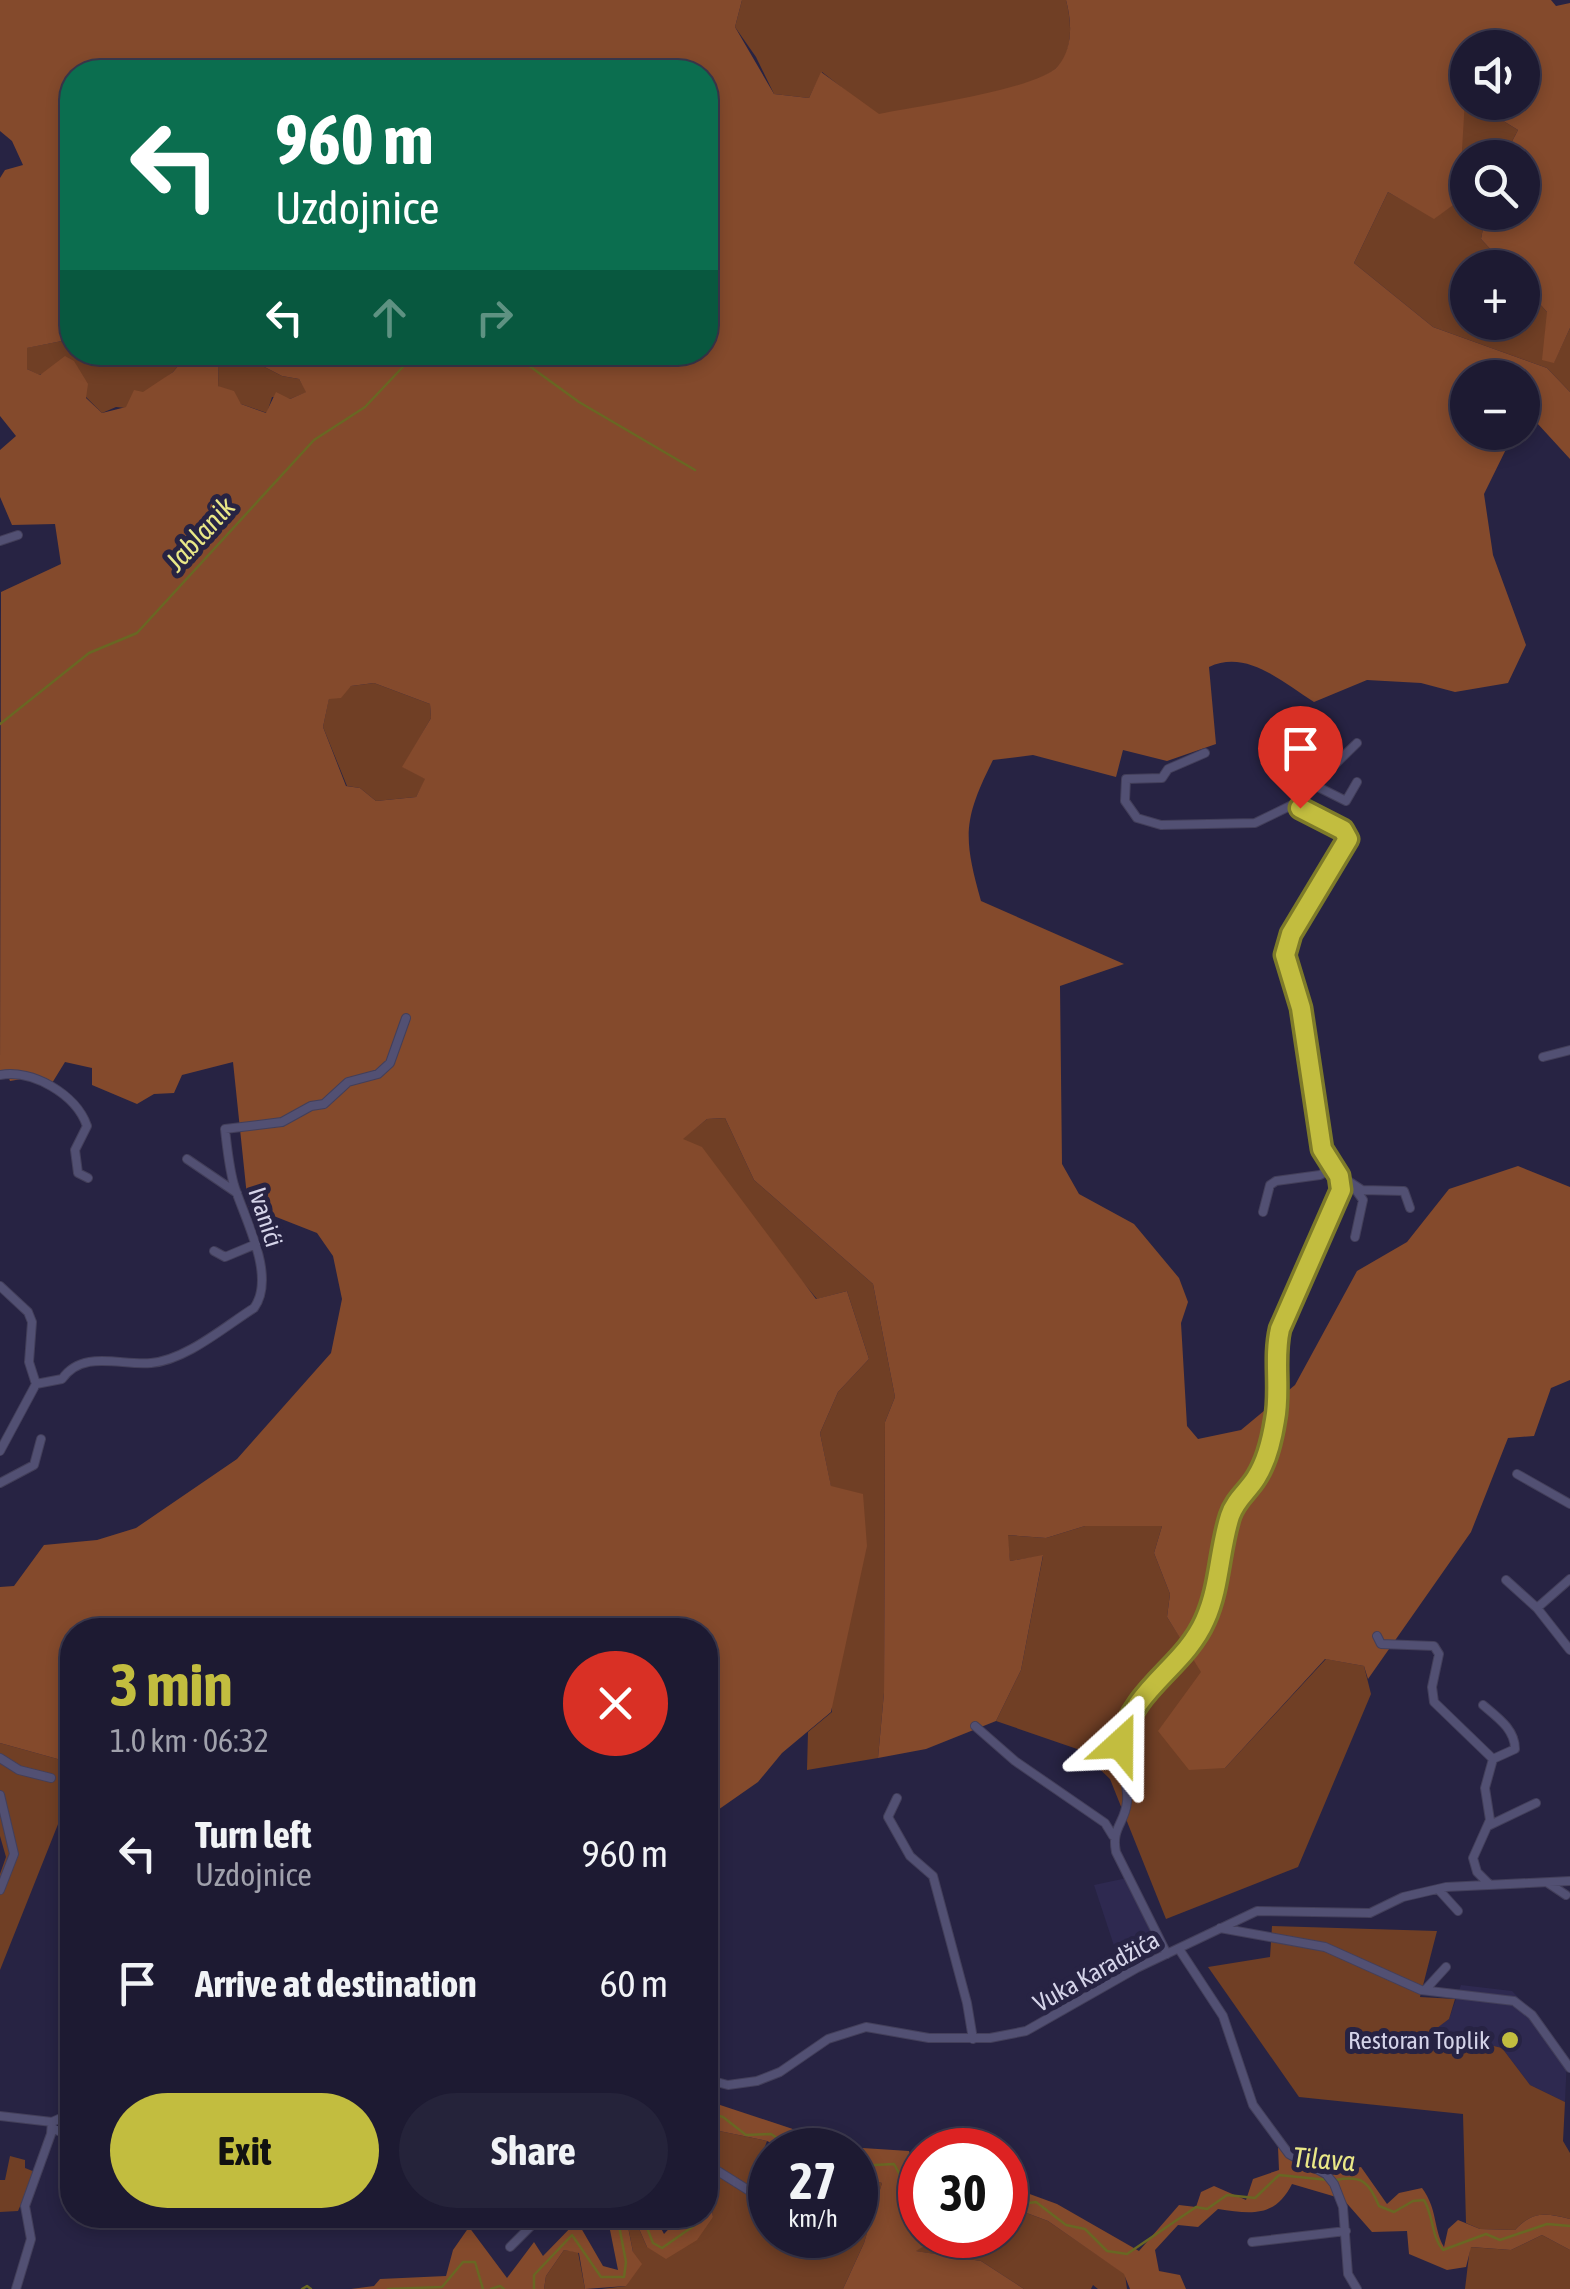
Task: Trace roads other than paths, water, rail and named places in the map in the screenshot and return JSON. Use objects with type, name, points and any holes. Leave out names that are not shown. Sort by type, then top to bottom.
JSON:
[{"type":"street","points":[[0,541],[18,535]]},
{"type":"street","points":[[1205,752],[1193,761],[1168,769],[1162,778],[1126,779],[1126,801],[1138,818],[1161,824],[1255,824],[1294,804],[1357,743]]},
{"type":"street","points":[[1316,786],[1346,801],[1357,782]]},
{"type":"street","points":[[1113,1836],[1128,1800],[1120,1753],[1126,1723],[1154,1683],[1195,1641],[1205,1621],[1231,1512],[1256,1479],[1271,1441],[1276,1414],[1275,1351],[1280,1329],[1340,1197],[1335,1172],[1322,1149],[1301,1008],[1285,955],[1291,934],[1348,839],[1343,830],[1294,804]]},
{"type":"street","name":"Ivanići","points":[[36,1384],[62,1380],[68,1371],[87,1362],[165,1361],[204,1340],[258,1302],[259,1254],[237,1193],[224,1129],[282,1122],[311,1106],[324,1104],[348,1082],[378,1074],[390,1063],[406,1018]]},
{"type":"street","points":[[1543,1057],[1570,1050]]},
{"type":"street","points":[[0,1076],[17,1072],[40,1078],[79,1112],[87,1126],[74,1160],[78,1173],[88,1178]]},
{"type":"street","points":[[187,1158],[237,1193]]},
{"type":"street","points":[[1263,1212],[1268,1190],[1276,1181],[1335,1172],[1362,1190],[1404,1191],[1410,1208]]},
{"type":"street","points":[[1352,1185],[1363,1200],[1355,1237]]},
{"type":"street","points":[[214,1251],[225,1257],[256,1244]]},
{"type":"street","points":[[0,1286],[28,1312],[32,1322],[29,1362],[36,1384],[0,1451]]},
{"type":"street","points":[[0,1482],[34,1465],[42,1439]]},
{"type":"street","points":[[1517,1474],[1570,1504]]},
{"type":"street","points":[[1536,1608],[1570,1578]]},
{"type":"street","points":[[1506,1580],[1536,1608],[1570,1650]]},
{"type":"street","points":[[1377,1636],[1382,1644],[1434,1646],[1438,1654],[1432,1687],[1434,1702],[1492,1759]]},
{"type":"street","points":[[1483,1705],[1504,1724],[1516,1742],[1515,1749],[1492,1759]]},
{"type":"street","points":[[975,1726],[1016,1761],[1105,1822],[1167,1954]]},
{"type":"street","points":[[0,1758],[19,1770],[51,1778]]},
{"type":"street","points":[[1490,1884],[1477,1872],[1473,1858],[1488,1826],[1486,1788],[1492,1759]]},
{"type":"street","points":[[0,1794],[14,1854],[0,1890]]},
{"type":"street","points":[[897,1798],[888,1817],[910,1856],[933,1876],[973,2038]]},
{"type":"street","points":[[1488,1826],[1536,1803]]},
{"type":"street","name":"Vuka Karadžića","points":[[718,2083],[757,2081],[780,2072],[828,2039],[866,2027],[914,2038],[973,2038],[1026,2032],[1167,1954],[1257,1912],[1370,1913],[1402,1897],[1438,1889],[1570,1881]]},
{"type":"street","points":[[1548,1883],[1566,1895]]},
{"type":"street","points":[[1438,1889],[1458,1911]]},
{"type":"street","points":[[1220,1928],[1325,1948],[1425,1990],[1514,2001],[1532,2015],[1570,2068]]},
{"type":"street","name":"Vuka Karadžića","points":[[1179,1949],[1214,1997],[1231,2033],[1253,2105],[1289,2154],[1333,2181],[1344,2207],[1348,2274],[1357,2289]]},
{"type":"street","points":[[1425,1990],[1446,1967]]},
{"type":"street","points":[[1439,1974],[1451,1978]]},
{"type":"street","points":[[0,2116],[60,2130]]},
{"type":"street","points":[[16,2289],[31,2239],[25,2206],[52,2125],[60,2120]]},
{"type":"street","points":[[718,2172],[748,2190]]},
{"type":"street","points":[[510,2247],[529,2228]]},
{"type":"street","points":[[1252,2242],[1346,2231]]},
{"type":"waterway","name":"Jablanik","points":[[0,724],[89,653],[137,633],[314,440],[365,407],[405,365]]},
{"type":"waterway","name":"Jablanik","points":[[528,365],[579,402],[695,470]]},
{"type":"waterway","name":"Tilava","points":[[718,2116],[748,2135]]},
{"type":"waterway","name":"Tilava","points":[[878,2165],[894,2164],[898,2171]]},
{"type":"waterway","name":"Tilava","points":[[1028,2203],[1036,2202],[1066,2225],[1085,2229],[1107,2251],[1127,2254],[1196,2207],[1207,2209],[1227,2195],[1255,2198],[1279,2175],[1328,2180]]},
{"type":"waterway","name":"Tilava","points":[[1336,2180],[1364,2182],[1379,2206],[1394,2212],[1413,2201],[1424,2200],[1443,2250],[1486,2234],[1500,2240],[1547,2224],[1570,2226]]},
{"type":"waterway","name":"Tilava","points":[[534,2289],[534,2275],[572,2235],[601,2277],[624,2277],[626,2262],[619,2228]]},
{"type":"waterway","name":"Tilava","points":[[647,2228],[653,2243],[662,2248],[691,2228]]},
{"type":"waterway","name":"Tilava","points":[[388,2289],[442,2287],[463,2262],[475,2262],[483,2289]]},
{"type":"waterway","name":"Tilava","points":[[302,2289],[311,2289]]},
{"type":"waterway","name":"Tilava","points":[[491,2289],[504,2289]]},
{"type":"place","name":"Restoran Toplik","points":[[1510,2040]]}]
